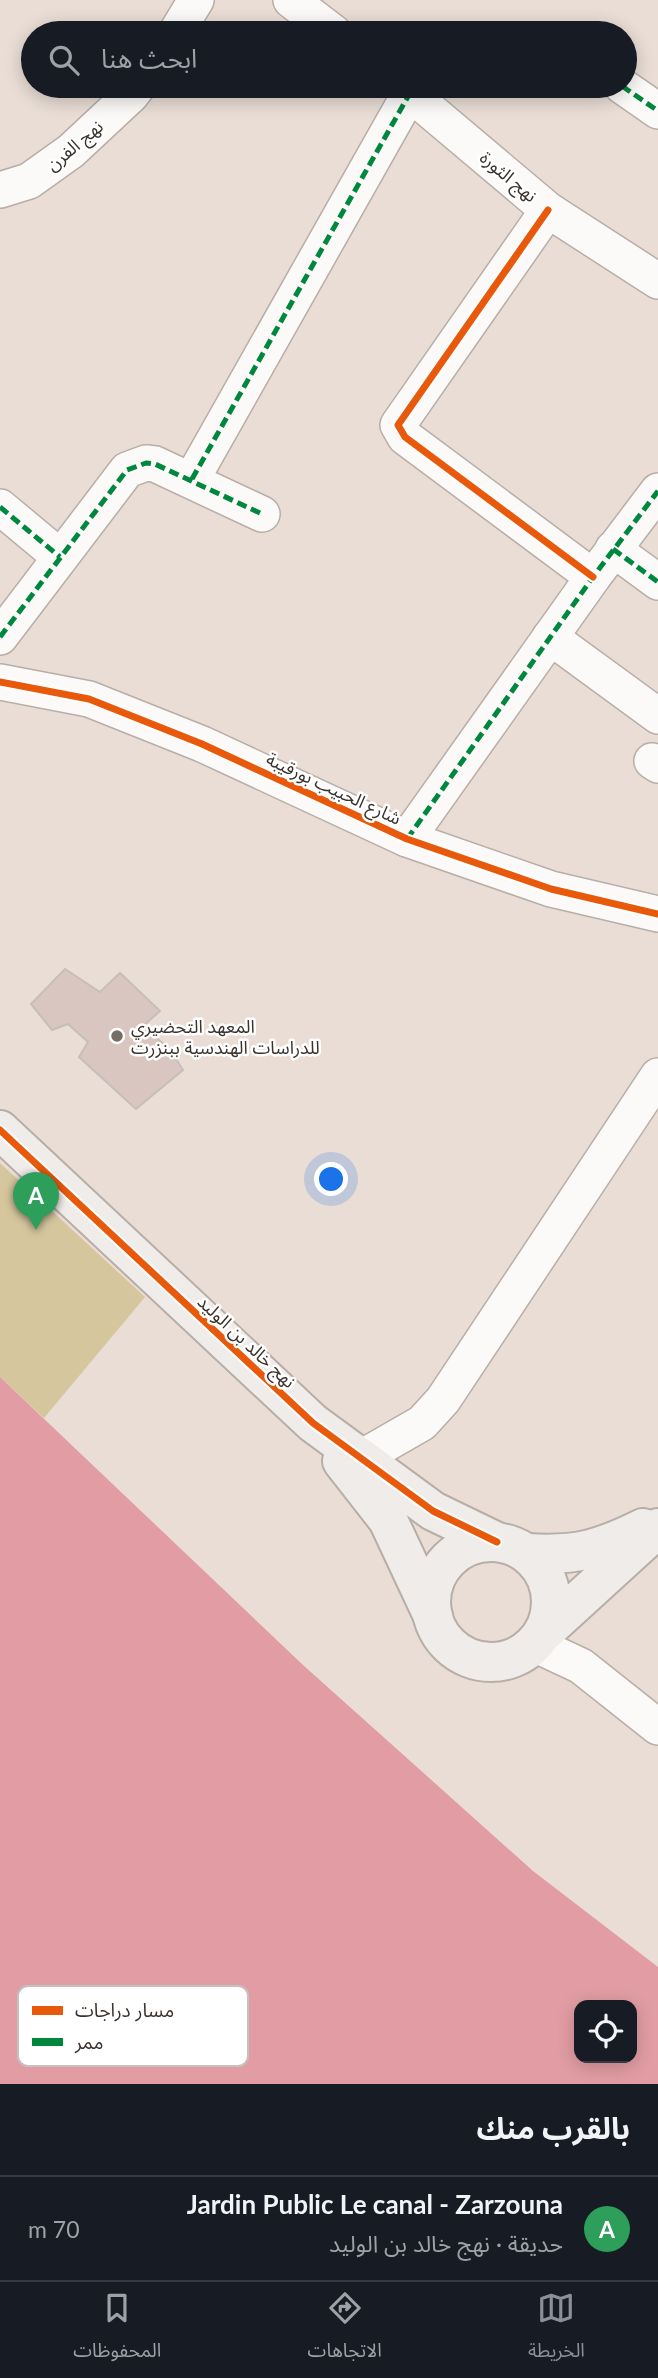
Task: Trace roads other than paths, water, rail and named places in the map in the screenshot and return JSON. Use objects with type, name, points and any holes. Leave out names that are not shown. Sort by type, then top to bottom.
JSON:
[{"type":"street","points":[[183,21],[196,0]]},
{"type":"street","points":[[291,0],[318,21]]},
{"type":"street","points":[[637,96],[658,111]]},
{"type":"street","name":"نهج الفرن","points":[[0,190],[29,181],[71,151],[128,98]]},
{"type":"street","points":[[192,480],[401,98]]},
{"type":"street","name":"نهج الثورة","points":[[417,98],[548,210],[658,281]]},
{"type":"street","points":[[548,210],[398,425],[405,437],[593,577]]},
{"type":"street","points":[[0,637],[127,470],[146,463],[155,464],[262,514]]},
{"type":"street","points":[[407,839],[613,549],[658,491]]},
{"type":"street","points":[[0,507],[60,557]]},
{"type":"street","points":[[613,549],[658,582]]},
{"type":"street","points":[[550,637],[658,716]]},
{"type":"street","name":"شارع الحبيب بورقيبة","points":[[0,681],[89,699],[202,744],[407,839],[551,889],[658,914]]},
{"type":"street","points":[[355,1464],[422,1423],[443,1400],[658,1076]]},
{"type":"street","name":"نهج خالد بن الوليد","points":[[0,1130],[355,1464],[433,1511],[512,1548]]},
{"type":"street","name":"نهج خالد بن الوليد","points":[[355,1464],[388,1520],[433,1616]]},
{"type":"street","points":[[658,1521],[589,1551],[563,1555],[478,1543],[460,1550],[446,1562],[433,1588],[433,1616],[440,1633],[452,1647],[467,1657],[484,1662],[503,1661],[520,1655],[658,1528]]},
{"type":"street","points":[[512,1548],[539,1566],[548,1582],[551,1600],[549,1617],[538,1639]]},
{"type":"street","points":[[538,1639],[581,1666],[658,1727]]},
{"type":"place","name":"المعهد التحضيري للدراسات الهندسية ببنزرت","points":[[117,1036]]},
{"type":"place","name":"Jardin Public Le canal - Zarzouna","points":[[36,1230]]}]
